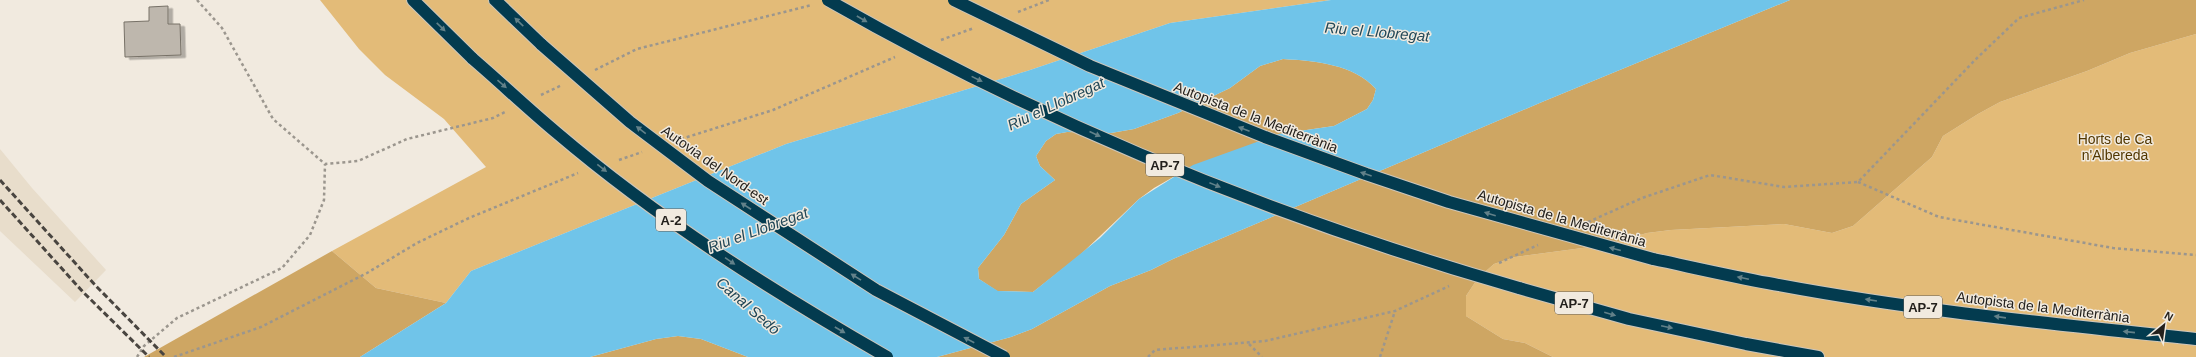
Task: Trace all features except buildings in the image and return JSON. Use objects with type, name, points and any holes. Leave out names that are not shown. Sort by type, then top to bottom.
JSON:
[{"type":"highway","name":"A-2","points":[[413,0],[473,58],[558,133],[652,207],[775,291],[887,357]]},
{"type":"highway","name":"Autovia del Nord-est","points":[[495,0],[542,45],[630,122],[708,181],[876,290],[1004,357]]},
{"type":"highway","name":"AP-7","points":[[828,0],[958,70],[1028,104],[1142,156],[1234,193],[1429,262],[1629,319],[1746,344],[1818,357]]},
{"type":"highway","name":"Autopista de la Mediterrània","points":[[954,0],[1090,66],[1176,103],[1265,138],[1449,202],[1653,259],[1769,284],[1900,304],[2038,322],[2196,339]]},
{"type":"path","points":[[137,357],[144,346],[177,318],[282,268],[310,235],[324,200],[325,164],[273,118],[222,28],[197,0]]},
{"type":"path","points":[[1017,12],[1049,0]]},
{"type":"path","points":[[1858,182],[1974,60],[2019,18],[2084,0]]},
{"type":"path","points":[[935,42],[980,26]]},
{"type":"path","points":[[675,142],[773,110],[898,56]]},
{"type":"path","points":[[616,161],[645,151]]},
{"type":"path","points":[[174,357],[261,327],[367,273],[417,242],[469,218],[579,173]]},
{"type":"path","points":[[1583,224],[1642,198],[1710,175],[1784,187],[1858,182],[1939,217],[2113,248],[2196,255]]},
{"type":"path","points":[[1496,264],[1540,244]]},
{"type":"path","points":[[1148,357],[1155,350],[1249,344],[1395,311],[1453,284]]},
{"type":"path","points":[[1380,357],[1395,311]]},
{"type":"path","points":[[1249,344],[1262,357]]},
{"type":"shaded area","points":[[1790,0],[2196,0],[2196,34],[2130,53],[2087,71],[2000,102],[1978,114],[1943,136],[1932,157],[1853,226],[1832,233],[1784,224],[1671,230],[1647,233],[1605,245],[1515,257],[1494,264],[1478,278],[1466,296],[1466,316],[1503,339],[1525,343],[1553,357],[937,357],[1011,337],[1032,329],[1110,286],[1151,270],[1173,259],[1542,102]]},
{"type":"shaded area","points":[[1283,59],[1333,65],[1356,74],[1376,89],[1373,100],[1367,109],[1334,126],[1279,134],[1182,172],[1154,188],[1139,199],[1079,256],[1033,292],[997,291],[979,279],[978,268],[1004,235],[1021,204],[1055,180],[1040,166],[1036,156],[1046,141],[1056,134],[1067,132],[1111,133],[1134,129],[1178,113],[1230,88],[1260,66]]},
{"type":"shaded area","points":[[0,149],[32,188],[106,270],[75,302],[0,231]]},
{"type":"shaded area","points":[[332,251],[376,288],[446,303],[360,357],[144,357]]},
{"type":"shaded area","points":[[678,336],[701,339],[748,357],[590,357],[656,339]]},
{"type":"green space","points":[[320,0],[1331,0],[1170,23],[1027,71],[786,144],[471,271],[446,303],[376,288],[332,251],[486,167],[444,119],[385,75],[359,49]]},
{"type":"green space","name":"Horts de Ca n'Albereda","points":[[2196,34],[2196,357],[1553,357],[1525,343],[1503,339],[1466,316],[1466,296],[1478,278],[1494,264],[1515,257],[1605,245],[1647,233],[1671,230],[1784,224],[1832,233],[1853,226],[1932,157],[1943,136],[1978,114],[2000,102],[2087,71],[2130,53]]},
{"type":"water","points":[[1331,0],[1790,0],[1542,102],[1173,259],[1151,270],[1110,286],[1032,329],[1011,337],[937,357],[748,357],[701,339],[678,336],[656,339],[590,357],[360,357],[446,303],[471,271],[786,144],[1027,71],[1170,23]],"holes":[[[1283,59],[1333,65],[1356,74],[1376,89],[1373,100],[1367,109],[1334,126],[1279,134],[1193,165],[1139,199],[1100,238],[1033,292],[998,291],[979,279],[978,268],[1004,235],[1021,204],[1055,180],[1040,166],[1036,156],[1046,141],[1056,134],[1067,132],[1111,133],[1134,129],[1178,113],[1230,88],[1260,66]]]},
{"type":"railway","points":[[0,180],[95,285],[166,357]]},
{"type":"railway","points":[[0,200],[83,292],[149,357]]},
{"type":"water label","name":"Riu el Llobregat","points":[[1377,32]]},
{"type":"water label","name":"Riu el Llobregat","points":[[1056,104]]},
{"type":"water label","name":"Riu el Llobregat","points":[[758,230]]},
{"type":"water label","name":"Canal Sedó","points":[[748,306]]}]
